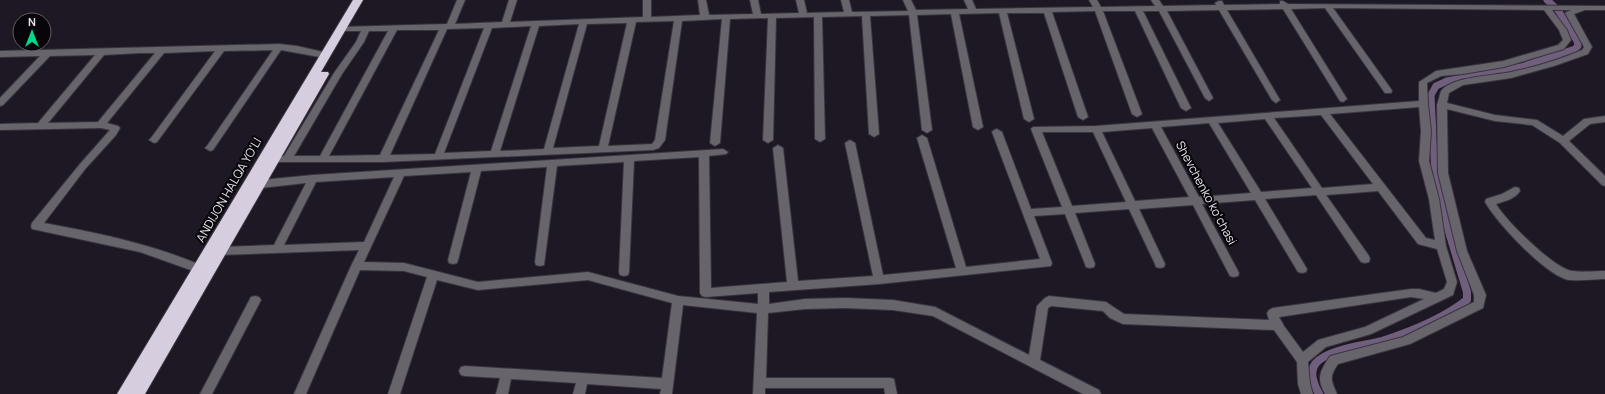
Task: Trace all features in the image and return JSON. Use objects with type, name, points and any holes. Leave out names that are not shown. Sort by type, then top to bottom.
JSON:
[{"type":"highway","name":"ANDIJON HALQA YO‘LI","points":[[137,394],[220,251],[261,184],[281,160],[358,0]]},
{"type":"highway","name":"ANDIJON HALQA YO‘LI","points":[[124,394],[325,54],[365,0]]},
{"type":"street","points":[[383,159],[461,0]]},
{"type":"street","points":[[504,25],[514,0]]},
{"type":"street","points":[[647,0],[647,20]]},
{"type":"street","points":[[702,0],[704,18]]},
{"type":"street","points":[[754,0],[758,16]]},
{"type":"street","points":[[800,0],[804,15]]},
{"type":"street","points":[[845,0],[849,14]]},
{"type":"street","points":[[907,0],[913,13],[924,134],[962,271]]},
{"type":"street","points":[[968,0],[973,11]]},
{"type":"street","points":[[1029,0],[1035,10]]},
{"type":"street","points":[[1093,0],[1098,8],[1137,114]]},
{"type":"street","points":[[1155,0],[1165,14],[1209,98]]},
{"type":"street","points":[[1380,0],[1386,6]]},
{"type":"street","points":[[1433,0],[1441,6]]},
{"type":"street","points":[[1485,0],[1494,6]]},
{"type":"street","points":[[345,29],[489,26],[758,16],[1098,8],[1160,8],[1219,3],[1283,3],[1327,6],[1548,7],[1563,5],[1605,8]]},
{"type":"street","points":[[1219,3],[1276,100]]},
{"type":"street","points":[[1283,3],[1343,99]]},
{"type":"street","points":[[1327,6],[1388,91]]},
{"type":"street","points":[[1302,360],[1322,343],[1367,331],[1449,292],[1452,282],[1441,246],[1434,199],[1424,161],[1426,131],[1423,104],[1424,82],[1439,73],[1463,72],[1504,64],[1561,47],[1567,40],[1563,30],[1548,7]]},
{"type":"street","points":[[1331,394],[1325,383],[1327,371],[1334,360],[1406,340],[1479,305],[1480,295],[1462,251],[1443,173],[1442,105],[1444,91],[1461,83],[1511,75],[1551,64],[1585,52],[1588,47],[1569,14],[1586,7]]},
{"type":"street","points":[[1138,8],[1186,108]]},
{"type":"street","points":[[1047,10],[1083,116]]},
{"type":"street","points":[[1002,11],[1029,119]]},
{"type":"street","points":[[954,12],[978,126]]},
{"type":"street","points":[[866,14],[874,134]]},
{"type":"street","points":[[818,15],[820,139]]},
{"type":"street","points":[[768,140],[772,16]]},
{"type":"street","points":[[715,143],[726,17]]},
{"type":"street","points":[[281,160],[438,157],[656,146],[660,140],[678,19]]},
{"type":"street","points":[[603,149],[632,20]]},
{"type":"street","points":[[548,151],[584,22]]},
{"type":"street","points":[[495,153],[536,24]]},
{"type":"street","points":[[438,157],[489,26]]},
{"type":"street","points":[[281,160],[360,42],[366,28]]},
{"type":"street","points":[[322,160],[394,28]]},
{"type":"street","points":[[210,148],[279,47]]},
{"type":"street","points":[[0,54],[101,54],[222,48],[289,47],[305,52],[325,54]]},
{"type":"street","points":[[154,140],[222,48]]},
{"type":"street","points":[[101,125],[161,51]]},
{"type":"street","points":[[0,103],[47,54]]},
{"type":"street","points":[[40,127],[101,54]]},
{"type":"street","points":[[1090,264],[1036,129],[1096,129],[1423,104]]},
{"type":"street","points":[[1442,105],[1494,118],[1534,122],[1562,140],[1605,182]]},
{"type":"street","points":[[1324,112],[1422,241],[1441,246]]},
{"type":"street","points":[[1267,115],[1365,258]]},
{"type":"street","points":[[1562,140],[1587,122],[1605,119]]},
{"type":"street","points":[[1212,120],[1257,197],[1302,269]]},
{"type":"street","name":"Shevchenko koʻchasi","points":[[1155,124],[1234,273]]},
{"type":"street","points":[[0,127],[101,125],[116,128],[36,226],[107,238],[175,258],[199,269]]},
{"type":"street","points":[[1096,129],[1160,264]]},
{"type":"street","points":[[704,153],[706,293],[879,280],[1047,263],[997,132]]},
{"type":"street","points":[[850,143],[879,280]]},
{"type":"street","points":[[778,148],[793,286]]},
{"type":"street","points":[[261,184],[313,179],[723,152]]},
{"type":"street","points":[[624,272],[629,159]]},
{"type":"street","points":[[540,262],[552,164]]},
{"type":"street","points":[[454,260],[477,169]]},
{"type":"street","points":[[300,394],[356,266],[367,246],[400,174]]},
{"type":"street","points":[[277,249],[313,179]]},
{"type":"street","points":[[1028,213],[1381,187]]},
{"type":"street","points":[[1515,191],[1506,197],[1490,202],[1497,214],[1525,243],[1567,275],[1605,275]]},
{"type":"street","points":[[220,251],[367,246]]},
{"type":"street","points":[[356,266],[404,267],[478,286],[588,276],[678,300],[763,309],[806,304],[845,302],[893,305],[935,312],[1095,394]]},
{"type":"street","points":[[394,394],[434,274]]},
{"type":"street","points":[[764,288],[759,389],[890,383],[891,394]]},
{"type":"street","points":[[1307,394],[1302,385],[1304,367],[1302,360],[1277,325],[1272,316],[1273,313],[1411,293],[1437,298]]},
{"type":"street","points":[[206,394],[254,300]]},
{"type":"street","points":[[465,371],[583,378],[666,389],[678,300]]},
{"type":"street","points":[[1034,362],[1043,306],[1049,301],[1106,307],[1114,315],[1123,319],[1277,325]]},
{"type":"street","points":[[502,394],[507,374]]},
{"type":"street","points":[[579,394],[583,378]]},
{"type":"waterway","points":[[1435,177],[1431,95],[1436,86],[1447,81],[1521,67],[1575,49],[1578,46],[1577,41],[1558,10],[1547,0]]},
{"type":"waterway","points":[[1319,394],[1314,383],[1312,370],[1316,363],[1322,358],[1339,351],[1385,340],[1406,332],[1448,313],[1467,300],[1467,292],[1447,225],[1435,176]]}]
